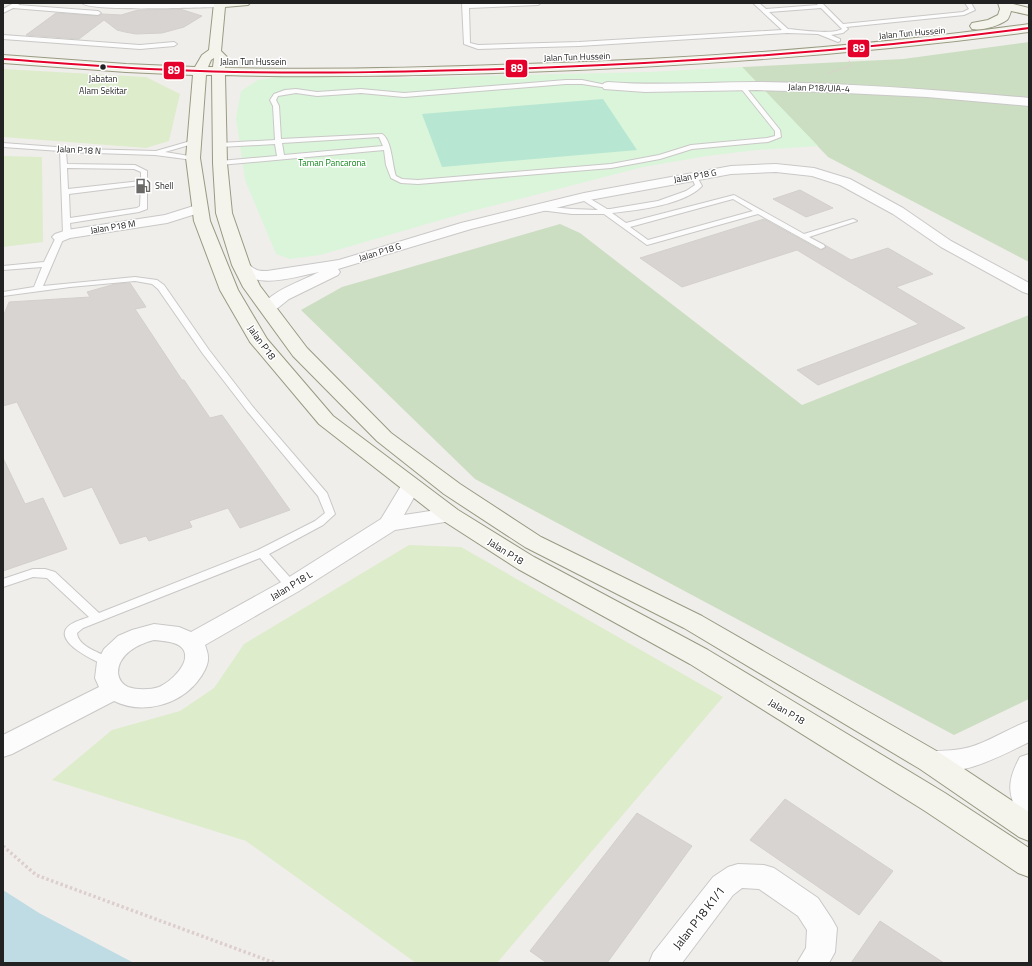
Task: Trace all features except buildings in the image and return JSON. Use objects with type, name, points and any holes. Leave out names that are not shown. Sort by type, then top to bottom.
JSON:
[{"type":"street","points":[[87,3],[106,6],[244,3]]},
{"type":"street","points":[[220,4],[211,64],[224,213],[241,265],[252,287],[300,352],[384,437],[452,489],[533,542],[693,622],[930,761],[1029,828]]},
{"type":"street","points":[[1004,5],[1028,19]]},
{"type":"street","points":[[961,29],[991,23],[1003,17],[1006,9],[1004,5]]},
{"type":"street","name":"Jalan Tun Hussein","points":[[3,59],[211,64],[401,72],[651,65],[863,48],[964,37],[1028,19]]},
{"type":"street","name":"Jalan Tun Hussein","points":[[3,50],[211,64],[571,58],[701,51],[838,40],[961,29],[1028,19]]},
{"type":"street","name":"Jalan P18","points":[[211,64],[193,150],[201,215],[229,290],[259,342],[326,420],[450,515],[526,563],[699,657],[928,797],[1029,864]]},
{"type":"street","name":"Jalan P18/UIA-4","points":[[608,86],[644,89],[742,86],[881,90],[1029,102]]},
{"type":"street","name":"Jalan P18 G","points":[[241,265],[252,274],[267,276],[341,264],[466,226],[584,197],[731,170],[776,168],[814,172],[837,180],[898,211],[946,244],[1029,289]]},
{"type":"street","name":"Jalan P18 M","points":[[64,231],[201,215]]},
{"type":"street","name":"Jalan P18 G","points":[[268,308],[283,296],[329,274],[341,264]]},
{"type":"street","name":"Jalan P18 L","points":[[389,524],[410,485]]},
{"type":"street","name":"Jalan P18 L","points":[[191,642],[291,586],[389,524],[450,515]]},
{"type":"street","points":[[154,632],[169,632],[181,635],[191,642],[196,650],[198,660],[191,674],[178,688],[151,698],[125,696],[115,690],[109,684],[106,677],[108,662],[115,651],[126,642],[154,632]]},
{"type":"street","points":[[3,747],[115,690]]},
{"type":"street","points":[[930,761],[960,760],[987,751],[1029,732]]},
{"type":"street","points":[[1029,764],[1023,775],[1023,797],[1029,810]]},
{"type":"street","name":"Jalan P18 K1/1","points":[[664,963],[723,886],[738,876],[764,877],[808,907],[822,928],[820,952],[812,963]]},
{"type":"lane","points":[[3,11],[18,3]]},
{"type":"lane","points":[[538,3],[465,4],[467,44],[478,47],[579,44],[787,31],[810,31],[826,34],[838,40]]},
{"type":"lane","points":[[756,3],[787,31]]},
{"type":"lane","points":[[842,26],[964,13],[972,10],[968,3]]},
{"type":"lane","points":[[765,11],[820,4],[845,29],[844,31],[826,34]]},
{"type":"lane","points":[[12,6],[98,12]]},
{"type":"lane","points":[[3,37],[140,47],[174,44]]},
{"type":"lane","points":[[281,157],[278,142],[276,106],[273,100],[276,95],[286,92],[296,91],[317,94],[361,91],[404,94],[573,82],[608,86]]},
{"type":"lane","points":[[220,154],[278,142],[376,135],[383,136],[393,177],[401,181],[418,182],[611,166],[660,157],[691,147],[768,140],[778,137],[778,131],[742,86]]},
{"type":"lane","name":"Jalan P18 N","points":[[3,146],[62,150],[155,153],[193,150]]},
{"type":"lane","points":[[220,154],[281,157],[387,148]]},
{"type":"lane","points":[[38,288],[46,264],[64,231],[64,166],[62,150]]},
{"type":"lane","name":"Jalan P18 N","points":[[155,153],[193,150]]},
{"type":"lane","points":[[64,166],[135,167],[144,171],[144,207],[64,231]]},
{"type":"lane","points":[[540,208],[584,212],[648,205],[691,192],[699,186],[694,176]]},
{"type":"lane","points":[[64,192],[144,183]]},
{"type":"lane","points":[[584,197],[606,210],[647,243],[759,212]]},
{"type":"lane","points":[[624,226],[734,197],[821,247]]},
{"type":"lane","points":[[802,237],[853,221]]},
{"type":"lane","points":[[3,268],[46,264]]},
{"type":"lane","points":[[3,294],[38,288],[135,279],[154,282],[161,287],[206,352],[250,409],[323,495],[330,514],[319,523],[262,553],[79,624],[72,630],[72,640],[82,648],[108,662]]},
{"type":"lane","points":[[262,553],[291,586]]},
{"type":"lane","points":[[3,583],[35,572],[45,573],[51,576],[97,618]]},
{"type":"path","points":[[3,846],[36,875],[275,963]]},
{"type":"green space","points":[[1029,42],[1029,262],[828,157],[742,67],[903,59]]},
{"type":"green space","name":"Taman Pancarona","points":[[742,67],[818,146],[757,150],[707,156],[643,167],[465,213],[320,255],[290,259],[276,254],[245,180],[236,118],[241,91],[258,80],[284,76],[396,78],[649,72]]},
{"type":"green space","points":[[3,69],[146,77],[180,94],[169,141],[146,148],[3,137]]},
{"type":"green space","points":[[603,99],[637,150],[442,167],[422,114]]},
{"type":"green space","points":[[3,156],[42,157],[43,242],[3,247]]},
{"type":"green space","points":[[560,224],[580,233],[802,405],[1029,315],[1029,699],[954,735],[475,479],[301,310],[342,287]]},
{"type":"green space","points":[[409,545],[461,547],[723,697],[497,963],[416,963],[246,841],[52,780],[112,730],[180,711],[214,688],[244,644]]},
{"type":"water","points":[[3,890],[39,913],[134,963],[3,963]]},
{"type":"transit line","name":"89","points":[[3,59],[126,68],[240,72],[364,72],[593,66],[842,50],[904,44],[1029,28]]},
{"type":"place","name":"Jabatan Alam Sekitar","points":[[103,67]]},
{"type":"place","name":"Shell","points":[[143,186]]}]
